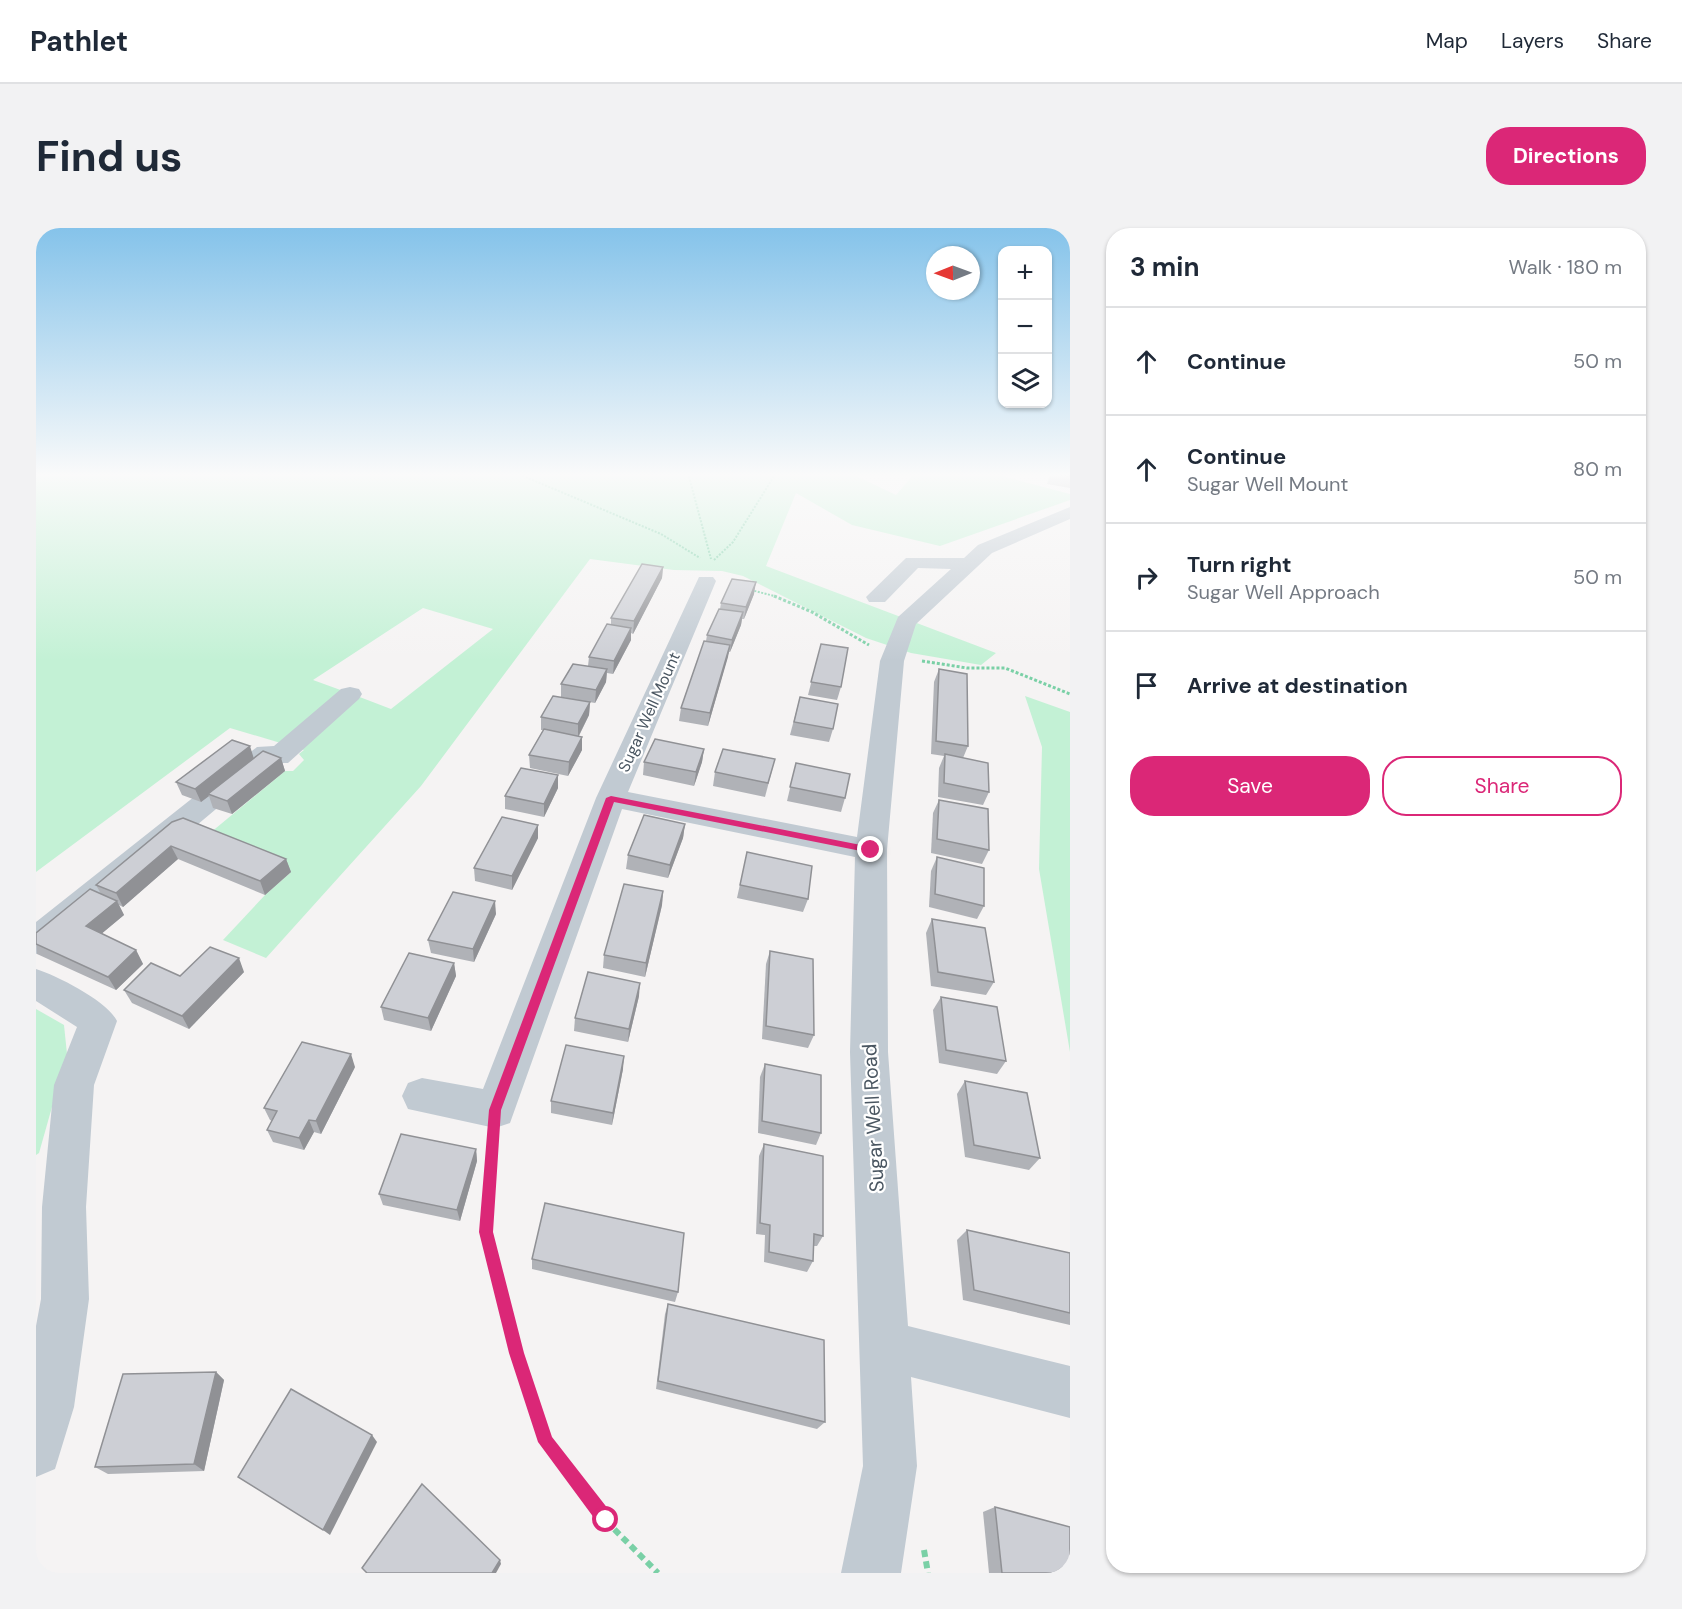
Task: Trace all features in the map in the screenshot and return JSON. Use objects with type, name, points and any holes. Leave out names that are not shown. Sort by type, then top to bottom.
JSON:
[{"type":"street","name":"Sugar Well Road","points":[[871,1573],[890,1466],[869,1052],[871,850],[892,661],[906,622],[985,549],[1015,536]]},
{"type":"street","points":[[877,597],[913,562],[969,564]]},
{"type":"street","name":"Sugar Well Mount","points":[[495,1110],[611,798],[709,572]]},
{"type":"street","points":[[36,940],[267,753],[278,757],[350,694]]},
{"type":"street","points":[[611,798],[871,850]]},
{"type":"street","points":[[36,983],[98,1021],[74,1085],[64,1207],[65,1299],[48,1407],[36,1450]]},
{"type":"street","points":[[422,1096],[495,1110]]},
{"type":"street","points":[[885,1345],[1070,1392]]},
{"type":"path","points":[[663,536],[709,572],[794,604],[862,640],[892,661],[913,660],[967,668],[1005,668],[1070,694]]},
{"type":"path","points":[[701,536],[709,572]]},
{"type":"path","points":[[709,572],[737,536]]},
{"type":"path","points":[[495,1110],[486,1232],[517,1353],[546,1442],[606,1520],[658,1573]]},
{"type":"green space","points":[[36,536],[778,536],[766,566],[996,653],[981,665],[911,653],[866,638],[743,576],[722,571],[674,570],[590,559],[421,786],[266,958],[223,940],[265,895],[290,873],[204,838],[285,771],[293,771],[304,760],[299,754],[304,750],[296,748],[357,696],[391,709],[493,629],[423,608],[313,680],[346,692],[284,744],[230,728],[36,872]]},
{"type":"green space","points":[[897,536],[969,536],[940,546]]},
{"type":"green space","points":[[1025,696],[1070,712],[1070,1052],[1039,869],[1042,747]]},
{"type":"green space","points":[[36,1009],[64,1025],[67,1054],[39,1153],[36,1155]]},
{"type":"building","points":[[642,564],[663,567],[634,621],[611,618]]},
{"type":"building","points":[[732,579],[756,582],[746,607],[721,603]]},
{"type":"building","points":[[719,609],[743,612],[732,640],[707,635]]},
{"type":"building","points":[[607,624],[631,628],[614,661],[589,657]]},
{"type":"building","points":[[704,641],[730,645],[710,713],[681,708]]},
{"type":"building","points":[[821,644],[848,648],[841,687],[811,682]]},
{"type":"building","points":[[573,664],[607,669],[596,690],[561,684]]},
{"type":"building","points":[[939,669],[967,674],[968,746],[936,741]]},
{"type":"building","points":[[553,696],[590,702],[578,724],[541,717]]},
{"type":"building","points":[[800,697],[838,704],[833,729],[794,722]]},
{"type":"building","points":[[544,729],[582,737],[569,762],[529,755]]},
{"type":"building","points":[[655,739],[704,749],[696,772],[644,762]]},
{"type":"building","points":[[232,740],[250,746],[195,789],[176,782]]},
{"type":"building","points":[[723,749],[775,759],[768,783],[715,772]]},
{"type":"building","points":[[263,751],[281,758],[227,801],[208,794]]},
{"type":"building","points":[[945,754],[988,763],[989,792],[944,783]]},
{"type":"building","points":[[796,763],[850,774],[845,798],[790,787]]},
{"type":"building","points":[[521,768],[558,775],[544,804],[505,796]]},
{"type":"building","points":[[939,800],[988,809],[989,850],[937,839]]},
{"type":"building","points":[[644,815],[685,824],[670,865],[628,855]]},
{"type":"building","points":[[502,817],[538,825],[512,876],[474,868]]},
{"type":"building","points":[[183,818],[286,859],[260,881],[171,846],[116,893],[96,885],[172,822]]},
{"type":"building","points":[[747,852],[812,866],[808,899],[740,885]]},
{"type":"building","points":[[937,857],[984,868],[984,906],[935,894]]},
{"type":"building","points":[[624,884],[663,891],[646,963],[604,955]]},
{"type":"building","points":[[90,889],[117,901],[86,926],[136,950],[108,977],[36,944],[36,933]]},
{"type":"building","points":[[453,892],[495,901],[473,949],[428,940]]},
{"type":"building","points":[[932,919],[985,928],[994,982],[938,972]]},
{"type":"building","points":[[210,947],[239,958],[182,1016],[124,990],[151,963],[180,976]]},
{"type":"building","points":[[770,951],[813,959],[814,1035],[766,1026]]},
{"type":"building","points":[[409,953],[454,963],[428,1018],[381,1007]]},
{"type":"building","points":[[588,972],[640,983],[629,1029],[575,1018]]},
{"type":"building","points":[[941,997],[997,1007],[1006,1061],[946,1050]]},
{"type":"building","points":[[302,1042],[351,1054],[316,1121],[309,1120],[299,1138],[267,1130],[277,1111],[264,1108]]},
{"type":"building","points":[[566,1045],[624,1056],[613,1113],[551,1101]]},
{"type":"building","points":[[765,1064],[821,1075],[821,1133],[762,1121]]},
{"type":"building","points":[[965,1081],[1027,1093],[1040,1158],[974,1145]]},
{"type":"building","points":[[401,1134],[476,1149],[457,1210],[379,1194]]},
{"type":"building","points":[[764,1144],[823,1156],[823,1236],[814,1234],[813,1261],[769,1252],[770,1225],[760,1223]]},
{"type":"building","points":[[545,1203],[684,1233],[678,1292],[532,1259]]},
{"type":"building","points":[[967,1230],[1070,1253],[1070,1313],[974,1290]]},
{"type":"building","points":[[668,1304],[824,1340],[825,1422],[658,1381]]},
{"type":"building","points":[[216,1372],[194,1464],[95,1467],[123,1374]]},
{"type":"building","points":[[291,1389],[372,1435],[323,1530],[238,1477]]},
{"type":"building","points":[[422,1484],[500,1560],[492,1573],[367,1573],[362,1568]]},
{"type":"building","points":[[995,1507],[1070,1527],[1070,1573],[1002,1573]]},
{"type":"route","points":[[606,1520],[546,1442],[517,1353],[486,1232],[495,1110],[611,798],[871,850]]}]
